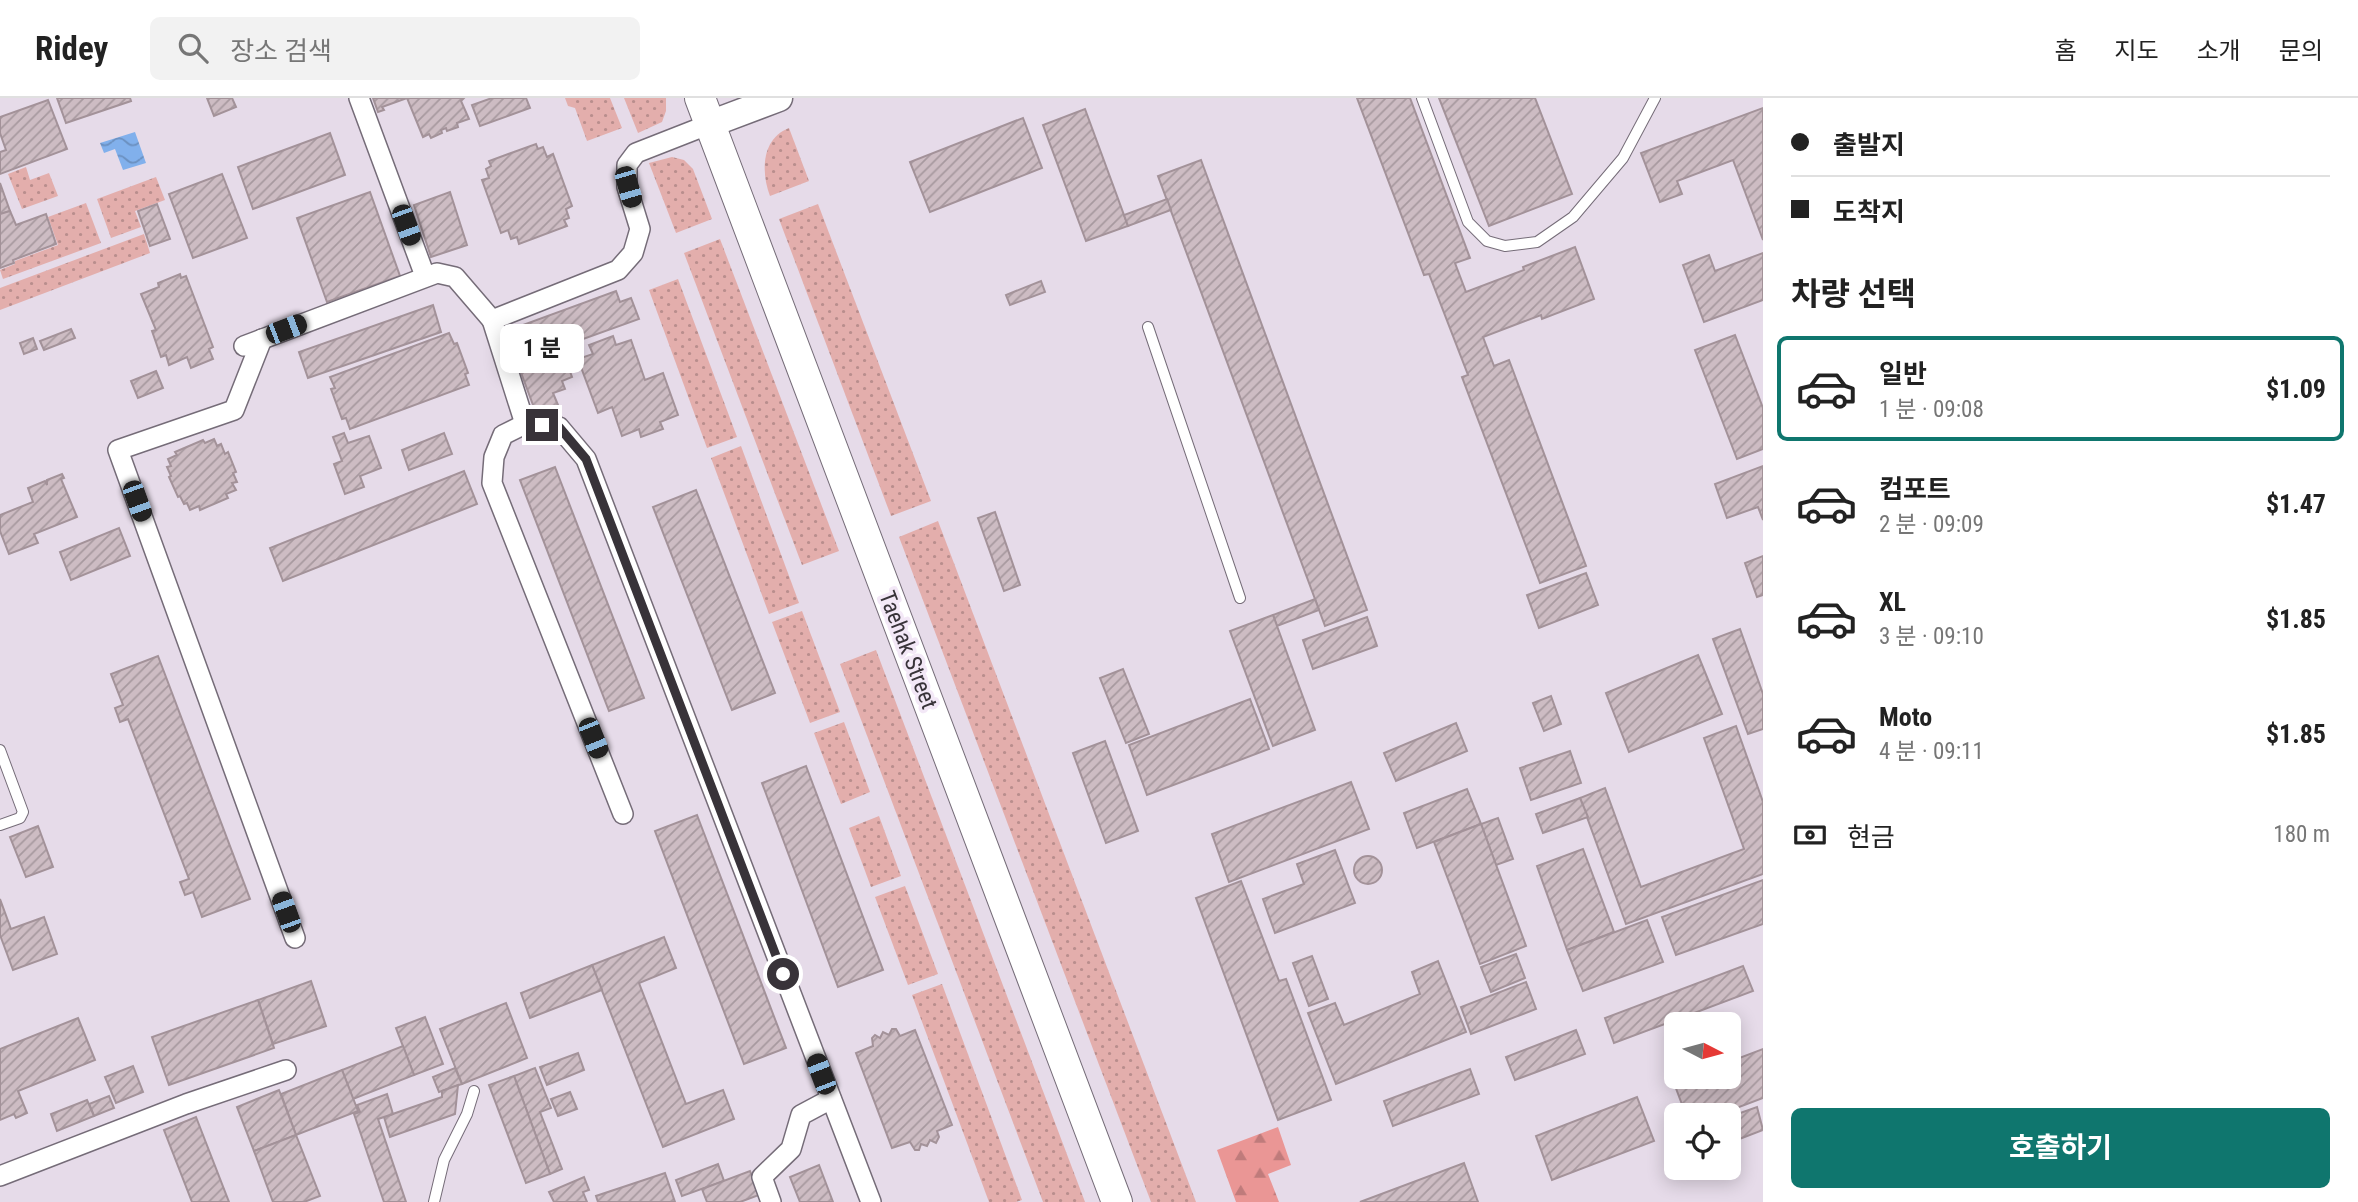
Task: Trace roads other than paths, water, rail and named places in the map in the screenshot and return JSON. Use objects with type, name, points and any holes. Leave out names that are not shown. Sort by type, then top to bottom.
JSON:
[{"type":"main road","points":[[705,111],[779,98]]},
{"type":"main road","name":"Taehak Street","points":[[705,111],[1117,1202]]},
{"type":"street","points":[[359,98],[425,276]]},
{"type":"street","points":[[492,320],[618,270],[633,253],[640,229],[628,187],[627,165],[636,153],[705,111]]},
{"type":"street","points":[[295,938],[118,450],[234,410],[253,342],[437,273],[455,277],[492,320],[525,424]]},
{"type":"street","points":[[624,814],[492,483],[494,457],[503,435],[525,424],[559,427],[586,459],[871,1202]]},
{"type":"street","points":[[0,1176],[186,1104],[286,1070]]},
{"type":"street","points":[[771,1202],[762,1177],[791,1149],[801,1115],[831,1099]]},
{"type":"lane","points":[[1422,98],[1468,222],[1487,241],[1505,246],[1537,242],[1573,217],[1623,158],[1655,98]]},
{"type":"lane","points":[[1148,327],[1240,598]]},
{"type":"lane","points":[[0,750],[23,811],[20,818],[0,825]]},
{"type":"lane","points":[[434,1202],[444,1160],[467,1114],[474,1091]]},
{"type":"water","points":[[135,132],[146,163],[123,170],[115,149],[104,153],[100,143]]}]
